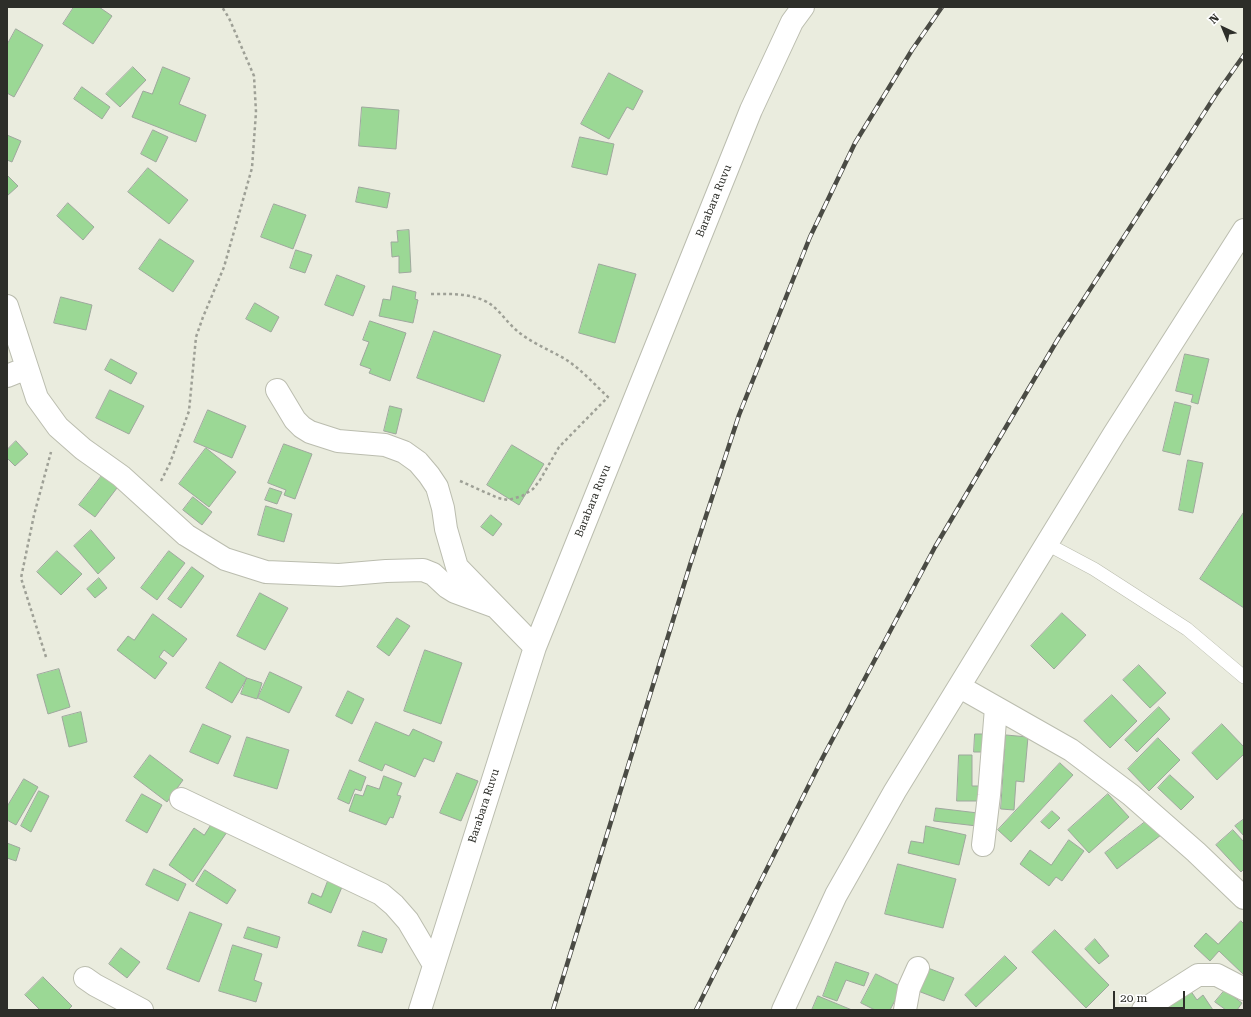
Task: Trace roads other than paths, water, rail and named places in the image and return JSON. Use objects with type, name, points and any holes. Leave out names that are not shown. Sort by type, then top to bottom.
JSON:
[{"type":"street","name":"Barabara Ruvu","points":[[420,1010],[535,647],[751,110],[792,22],[803,7]]},
{"type":"street","points":[[783,1010],[836,895],[895,790],[960,687],[1114,434],[1244,230]]},
{"type":"street","points":[[7,306],[17,372],[58,427],[83,449],[121,476],[186,535],[225,559],[266,572],[339,575],[386,571],[423,570],[432,574],[447,587],[456,592],[496,607]]},
{"type":"street","points":[[277,390],[295,420],[310,432],[338,441],[385,444],[404,452],[418,462],[430,475],[437,487],[444,508],[446,529],[457,567],[535,647]]},
{"type":"street","points":[[960,687],[1071,750],[1125,791],[1196,852],[1244,898]]},
{"type":"street","points":[[983,845],[989,795],[996,708]]},
{"type":"street","points":[[181,799],[381,894],[394,905],[408,921],[434,965]]},
{"type":"street","points":[[905,1010],[909,988],[918,968]]},
{"type":"street","points":[[1143,1010],[1198,975],[1217,975],[1244,989]]},
{"type":"street","points":[[85,978],[95,985],[142,1010]]},
{"type":"lane","points":[[1047,544],[1094,569],[1187,629],[1244,677]]},
{"type":"railway","points":[[553,1010],[690,565],[739,415],[810,237],[855,143],[912,50],[942,7]]},
{"type":"railway","points":[[696,1010],[823,757],[935,547],[1058,339],[1215,96],[1244,55]]}]
